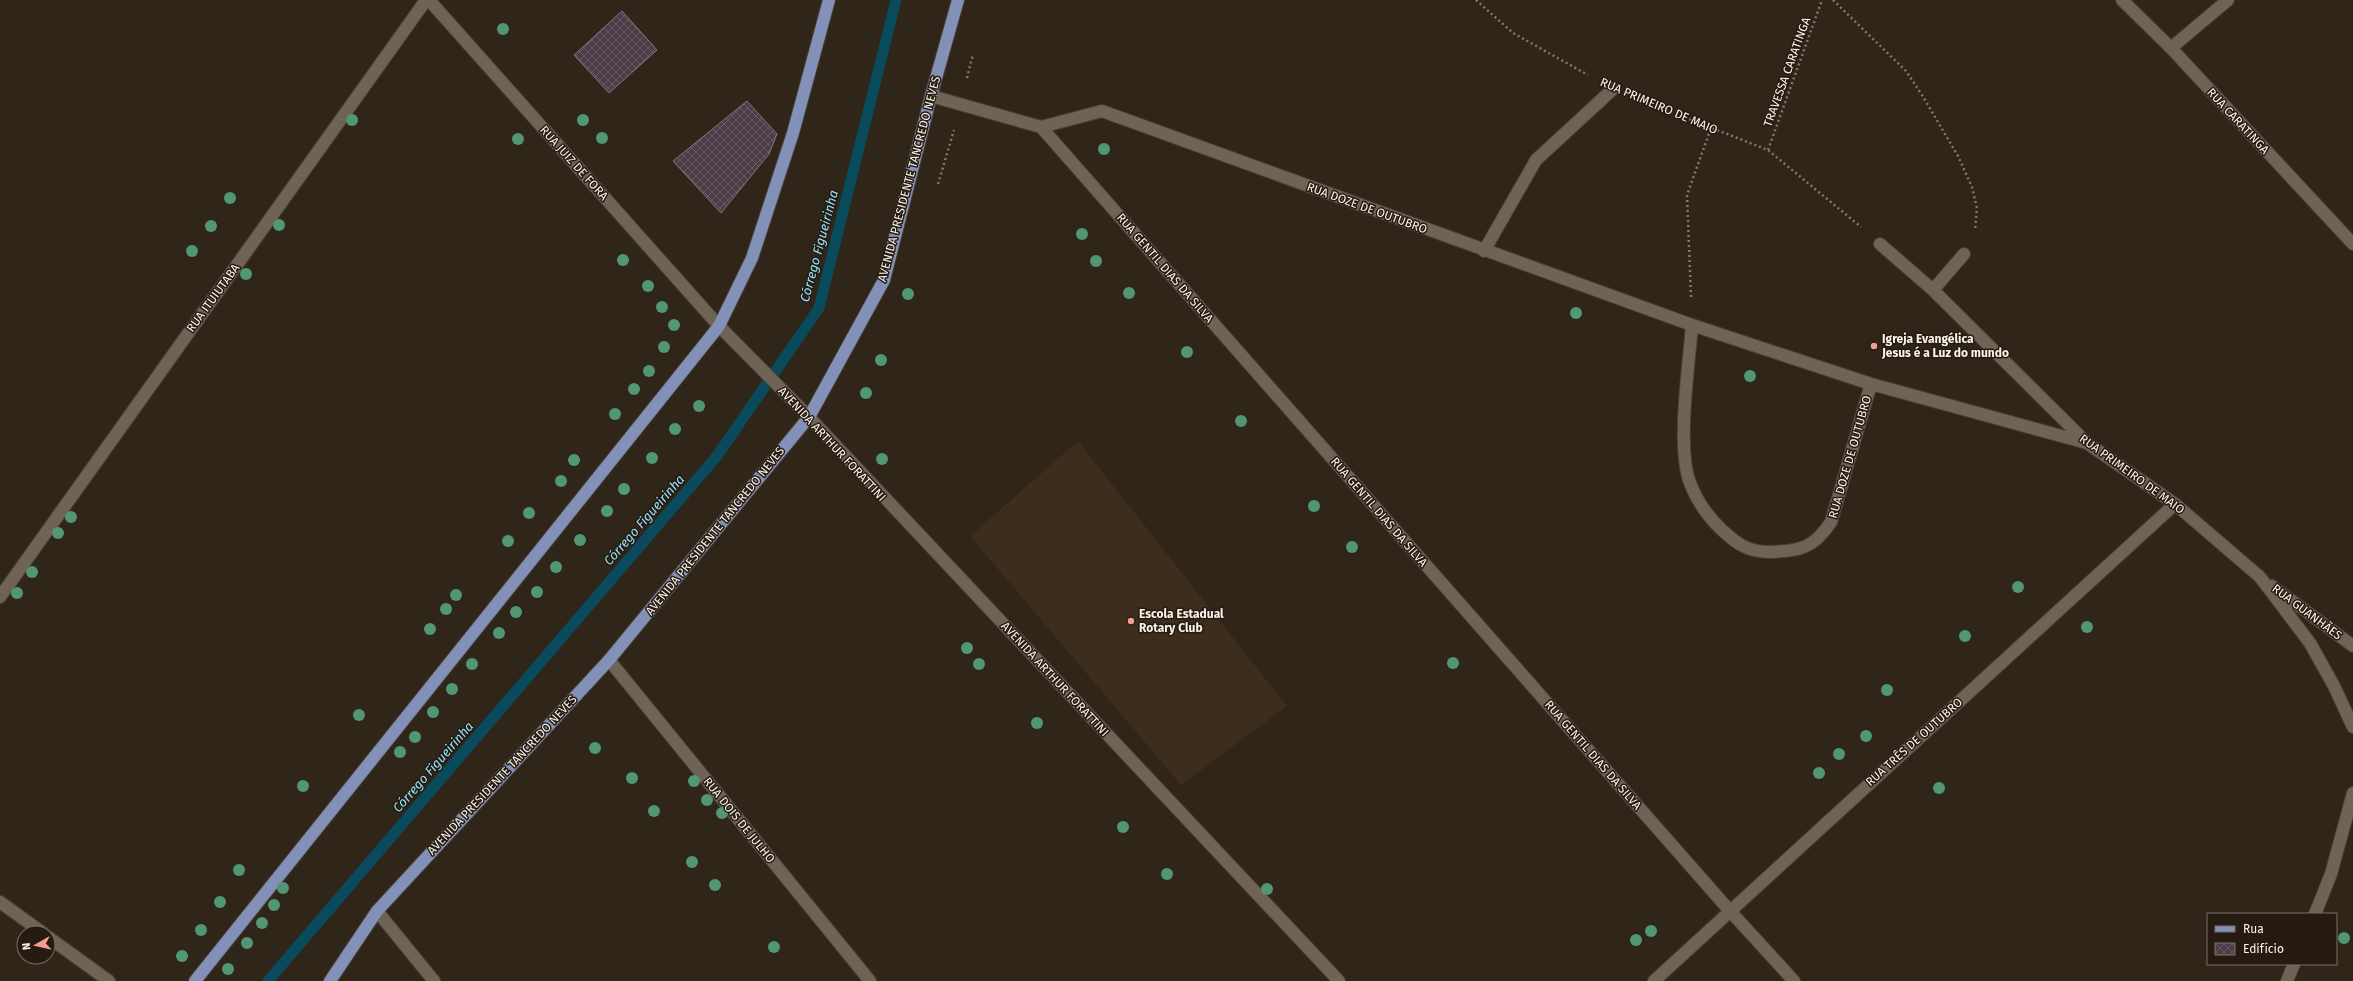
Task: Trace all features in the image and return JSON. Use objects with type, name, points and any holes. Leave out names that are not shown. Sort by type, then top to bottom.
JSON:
[{"type":"main road","points":[[195,981],[720,326],[752,258],[793,132],[828,0]]},
{"type":"main road","name":"AVENIDA PRESIDENTE TANCREDO NEVES","points":[[330,981],[377,911],[609,660],[808,417],[884,280],[931,96],[958,0]]},
{"type":"street","name":"RUA JUIZ DE FORA","points":[[427,0],[720,326],[770,378]]},
{"type":"street","name":"RUA ITUIUTABA","points":[[0,597],[427,0]]},
{"type":"street","name":"RUA CARATINGA","points":[[2122,0],[2171,48],[2353,244]]},
{"type":"street","points":[[2171,48],[2228,0]]},
{"type":"street","points":[[1484,251],[1536,160],[1613,89]]},
{"type":"street","points":[[931,96],[1041,127]]},
{"type":"street","name":"RUA DOZE DE OUTUBRO","points":[[1041,127],[1102,111],[1158,130],[1484,251],[1692,325],[1871,384],[2087,443]]},
{"type":"street","name":"RUA GENTIL DIAS DA SILVA","points":[[1041,127],[1730,911],[1794,981]]},
{"type":"street","name":"RUA PRIMEIRO DE MAIO","points":[[1880,244],[1933,290],[2087,443],[2175,504],[2260,577],[2310,643],[2334,686],[2353,727]]},
{"type":"street","points":[[1933,290],[1964,254]]},
{"type":"street","name":"RUA DOZE DE OUTUBRO","points":[[1692,325],[1686,412],[1685,455],[1689,480],[1701,507],[1711,520],[1739,546],[1754,552],[1792,551],[1809,546],[1821,537],[1831,522],[1871,384]]},
{"type":"street","name":"AVENIDA ARTHUR FORATTINI","points":[[770,378],[1339,981]]},
{"type":"street","name":"RUA TRÊS DE OUTUBRO","points":[[1654,981],[2175,504]]},
{"type":"street","name":"RUA GUANHÃES","points":[[2260,577],[2353,646]]},
{"type":"street","name":"RUA DOIS DE JULHO","points":[[609,660],[870,981]]},
{"type":"street","points":[[2315,913],[2331,874],[2353,793]]},
{"type":"street","points":[[0,902],[32,925]]},
{"type":"street","points":[[377,911],[434,981]]},
{"type":"street","points":[[56,943],[109,981]]},
{"type":"street","points":[[2287,981],[2294,965]]},
{"type":"path","name":"RUA PRIMEIRO DE MAIO","points":[[1476,0],[1513,33],[1613,89],[1768,150],[1842,210]]},
{"type":"path","name":"TRAVESSA CARATINGA","points":[[1768,150],[1822,0]]},
{"type":"path","points":[[1833,0],[1906,71],[1958,156],[1972,186],[1977,208],[1975,230],[1964,254]]},
{"type":"path","points":[[1692,325],[1688,195],[1711,128]]},
{"type":"shaded area","name":"Escola Estadual Rotary Club","points":[[1078,441],[1287,706],[1181,785],[970,536]]},
{"type":"building","points":[[622,11],[657,50],[609,93],[574,55]]},
{"type":"building","points":[[747,101],[777,134],[769,154],[721,213],[673,161]]},
{"type":"waterway","name":"Córrego Figueirinha","points":[[268,981],[717,456],[819,308],[896,0]]},
{"type":"place","name":"Igreja Evangélica Jesus é a Luz do mundo","points":[[1874,346]]},
{"type":"place","name":"Escola Estadual Rotary Club","points":[[1131,621]]}]
